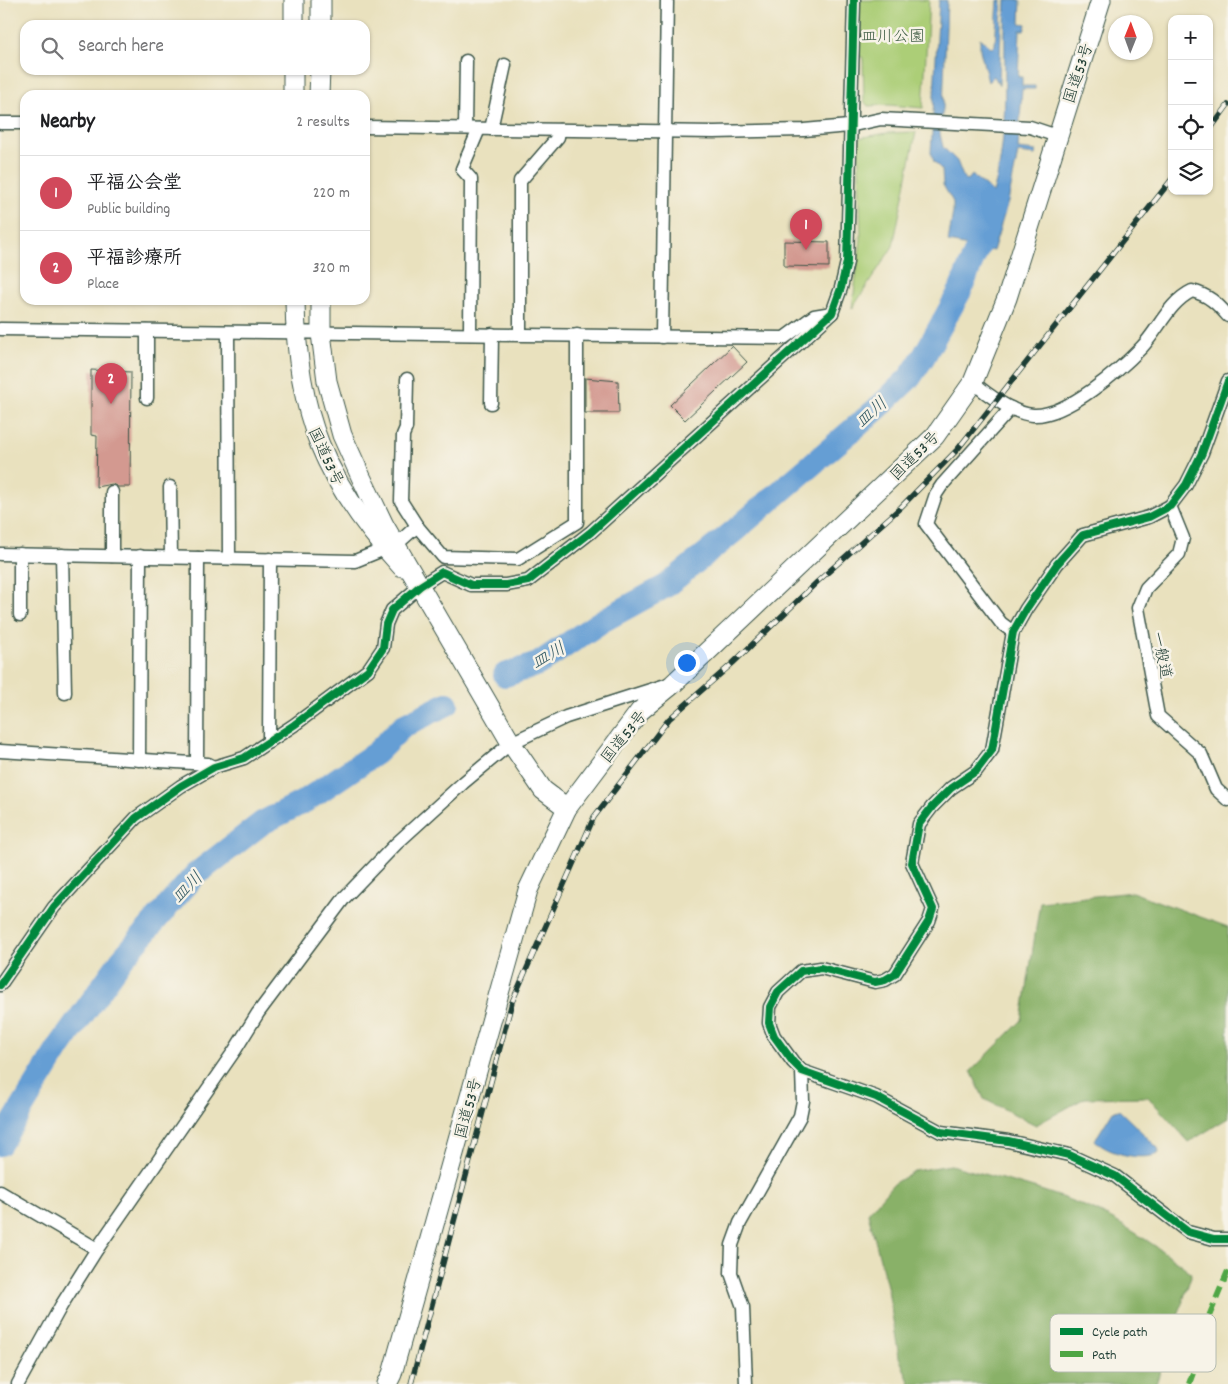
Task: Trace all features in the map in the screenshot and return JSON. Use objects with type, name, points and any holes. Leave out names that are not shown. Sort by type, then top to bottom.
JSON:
[{"type":"highway","points":[[294,0],[294,20]]},
{"type":"highway","points":[[321,0],[321,20]]},
{"type":"highway","name":"国道53号","points":[[387,1384],[392,1374],[418,1290],[528,890],[567,808],[640,711],[673,684],[936,436],[974,382],[1007,298],[1101,0]]},
{"type":"highway","points":[[293,75],[293,90]]},
{"type":"highway","points":[[319,90],[320,75]]},
{"type":"highway","name":"国道53号","points":[[295,305],[295,332],[302,388],[316,440],[341,488],[390,546],[424,593],[507,737],[543,790],[567,808]]},
{"type":"highway","name":"国道53号","points":[[321,305],[321,333],[327,381],[342,435],[384,525],[390,546]]},
{"type":"street","points":[[662,337],[666,0]]},
{"type":"street","points":[[0,985],[54,907],[136,818],[180,786],[214,767],[244,758],[368,670],[383,648],[386,624],[392,610],[424,593],[442,572],[470,585],[506,585],[528,581],[591,532],[832,313],[842,288],[847,262],[849,126],[853,78],[854,0]]},
{"type":"street","points":[[465,128],[466,61]]},
{"type":"street","points":[[470,334],[471,179],[462,169],[485,129],[505,65]]},
{"type":"street","points":[[370,127],[664,131],[804,130],[849,126],[881,118],[1030,127],[1057,136]]},
{"type":"street","points":[[0,123],[20,123]]},
{"type":"street","points":[[520,334],[520,181],[558,137],[559,130]]},
{"type":"street","points":[[974,382],[986,395],[998,398],[1011,408],[1032,415],[1058,410],[1096,386],[1142,347],[1180,296],[1192,290],[1205,294],[1217,303],[1228,316]]},
{"type":"street","points":[[0,330],[577,334],[784,338],[814,316],[832,313]]},
{"type":"street","points":[[147,331],[147,398]]},
{"type":"street","points":[[228,333],[229,558]]},
{"type":"street","points":[[492,334],[492,403]]},
{"type":"street","points":[[577,334],[577,522]]},
{"type":"street","points":[[784,338],[788,353]]},
{"type":"street","points":[[407,379],[401,501],[417,526],[443,557],[518,559],[577,522]]},
{"type":"street","points":[[1228,381],[1202,452],[1186,484],[1170,506],[1149,517],[1083,535],[1057,564],[1026,609],[1013,632],[992,750],[976,771],[951,788],[932,806],[919,824],[912,863],[932,909],[930,920],[895,974],[885,980],[874,982],[821,968],[801,972],[778,992],[770,1006],[769,1024],[774,1036],[792,1062],[802,1072],[876,1097],[941,1132],[1008,1141],[1069,1155],[1115,1176],[1188,1232],[1214,1239],[1228,1239]]},
{"type":"street","points":[[1011,408],[936,494],[926,524],[1001,623],[1013,632]]},
{"type":"street","points":[[170,487],[171,557]]},
{"type":"street","points":[[112,492],[112,556]]},
{"type":"street","name":"一般道","points":[[1170,506],[1183,538],[1179,554],[1146,588],[1138,608],[1158,716],[1201,754],[1216,789],[1228,800]]},
{"type":"street","points":[[577,522],[591,532]]},
{"type":"street","points":[[0,554],[355,560],[390,546],[417,526]]},
{"type":"street","points":[[20,554],[20,615]]},
{"type":"street","points":[[62,555],[65,693]]},
{"type":"street","points":[[139,760],[140,556]]},
{"type":"street","points":[[197,763],[198,558]]},
{"type":"street","points":[[269,742],[270,559]]},
{"type":"street","points":[[23,1382],[61,1306],[97,1249],[235,1050],[258,1013],[345,897],[396,844],[463,783],[507,737],[673,684]]},
{"type":"street","points":[[0,751],[197,763],[208,764],[214,767]]},
{"type":"street","points":[[746,1384],[743,1307],[731,1273],[732,1245],[740,1223],[800,1116],[803,1101],[802,1072]]},
{"type":"street","points":[[0,1192],[97,1249]]},
{"type":"green space","name":"皿川公園","points":[[860,0],[929,0],[923,108],[889,105],[868,106],[864,101],[863,57],[859,57]]},
{"type":"green space","points":[[916,132],[893,246],[852,309],[861,239],[858,138],[887,133]]},
{"type":"green space","points":[[1132,892],[1228,927],[1228,1118],[1189,1142],[1148,1097],[1085,1098],[1036,1125],[984,1099],[971,1071],[1022,1020],[1040,902]]},
{"type":"green space","points":[[951,1165],[1043,1191],[1079,1204],[1122,1225],[1192,1273],[1179,1314],[1050,1314],[1050,1372],[1160,1372],[1156,1384],[910,1384],[899,1357],[888,1290],[868,1213],[893,1184],[914,1171]]},
{"type":"water","points":[[939,0],[947,0],[943,109],[939,130],[943,147],[957,161],[964,179],[968,180],[972,175],[993,193],[999,170],[1004,122],[1006,0],[1021,0],[1020,23],[1026,24],[1025,30],[1020,30],[1018,77],[1022,77],[1022,86],[1035,86],[1035,89],[1022,89],[1018,149],[1036,151],[1035,155],[1018,153],[1008,202],[993,251],[948,242],[953,202],[943,185],[942,170],[934,162],[931,153]]},
{"type":"water","points":[[998,0],[1002,0],[999,85],[994,76],[988,82],[980,50],[980,38],[992,48],[995,45]]},
{"type":"water","points":[[1119,1110],[1158,1148],[1159,1153],[1153,1156],[1135,1157],[1116,1153],[1100,1145],[1095,1140],[1113,1111]]},
{"type":"building","points":[[784,241],[829,242],[829,267],[784,266]]},
{"type":"building","points":[[732,346],[747,362],[685,420],[670,405]]},
{"type":"building","points":[[91,370],[131,372],[130,487],[118,487],[112,484],[96,487],[97,436],[91,435]]},
{"type":"building","points":[[585,378],[618,381],[619,413],[585,413]]},
{"type":"waterway","name":"皿川","points":[[505,675],[538,664],[602,621],[666,586],[733,532],[878,408],[910,377],[924,356],[960,291],[989,219]]},
{"type":"waterway","name":"皿川","points":[[0,1144],[60,1046],[122,959],[195,875],[262,823],[305,801],[376,753],[403,726],[447,704]]},
{"type":"railway","points":[[1213,126],[1228,105]]},
{"type":"railway","points":[[411,1384],[512,1002],[594,817],[669,719],[733,663],[817,582],[900,508],[957,450],[1168,184]]},
{"type":"marked path","points":[[1210,1314],[1228,1271]]},
{"type":"marked path","points":[[1189,1384],[1193,1372]]},
{"type":"cycle path","points":[[0,985],[54,907],[136,818],[181,786],[214,767],[244,758],[294,725],[368,670],[383,648],[386,624],[392,610],[420,586],[442,572],[471,585],[506,585],[528,581],[591,532],[832,313],[841,288],[847,262],[854,0]]},
{"type":"cycle path","points":[[1228,381],[1202,453],[1186,485],[1170,506],[1149,517],[1083,535],[1057,564],[1026,609],[1013,632],[992,750],[976,771],[951,788],[932,807],[919,824],[912,863],[933,909],[929,921],[895,974],[885,980],[875,982],[821,968],[801,971],[778,992],[770,1007],[769,1023],[774,1036],[802,1071],[876,1097],[941,1132],[1008,1141],[1069,1155],[1115,1176],[1188,1232],[1214,1239],[1228,1239]]},
{"type":"place","name":"平福公会堂","points":[[806,250]]},
{"type":"place","name":"平福診療所","points":[[111,404]]}]
